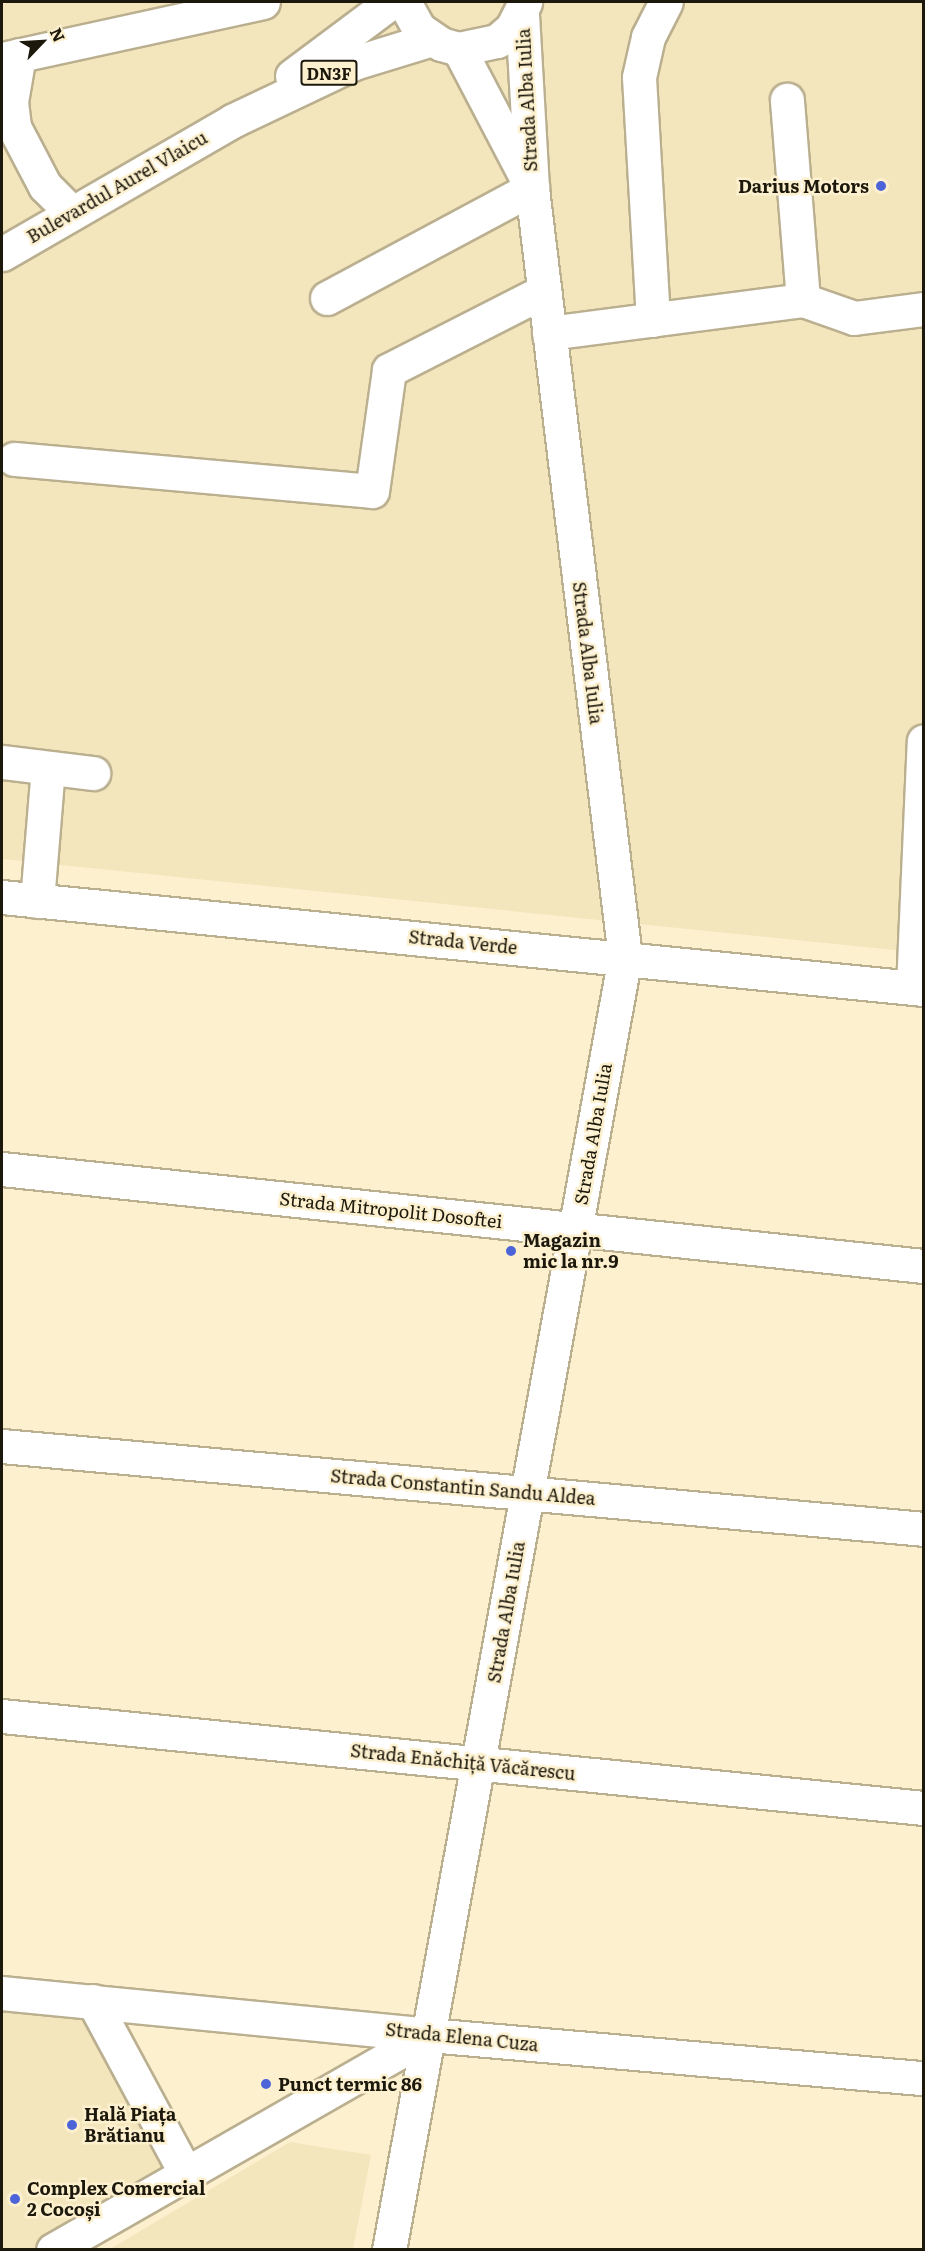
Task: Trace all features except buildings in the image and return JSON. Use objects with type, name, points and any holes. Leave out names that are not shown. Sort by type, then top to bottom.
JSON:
[{"type":"street","points":[[72,213],[45,186],[27,156],[14,127],[6,104],[10,57],[219,6],[263,2]]},
{"type":"street","name":"Bulevardul Aurel Vlaicu","points":[[232,121],[391,2]]},
{"type":"street","name":"Strada Alba Iulia","points":[[404,2],[419,29],[446,44],[532,188]]},
{"type":"street","points":[[653,320],[639,76],[648,37],[666,2]]},
{"type":"street","name":"Bulevardul Aurel Vlaicu","points":[[2,254],[232,121],[354,63],[446,44],[497,41],[524,7]]},
{"type":"street","name":"Strada Alba Iulia","points":[[389,2250],[625,957],[532,188],[524,7]]},
{"type":"street","points":[[787,100],[803,300]]},
{"type":"street","points":[[327,298],[532,188]]},
{"type":"street","points":[[14,459],[372,491],[389,370],[544,291]]},
{"type":"street","points":[[549,333],[803,300],[854,318],[924,309]]},
{"type":"street","points":[[918,988],[924,741]]},
{"type":"street","points":[[2,762],[93,773]]},
{"type":"street","points":[[37,901],[48,768]]},
{"type":"street","name":"Strada Verde","points":[[2,897],[625,957],[918,988]]},
{"type":"street","name":"Strada Mitropolit Dosoftei","points":[[2,1169],[924,1266]]},
{"type":"street","name":"Strada Constantin Sandu Aldea","points":[[2,1446],[924,1529]]},
{"type":"street","name":"Strada Enăchiță Văcărescu","points":[[2,1716],[924,1808]]},
{"type":"street","name":"Strada Elena Cuza","points":[[2,1993],[429,2035],[924,2078]]},
{"type":"street","points":[[93,2001],[186,2174]]},
{"type":"street","points":[[53,2250],[429,2035]]},
{"type":"shaded area","points":[[12,2],[923,2],[923,953],[2,859],[2,4]]},
{"type":"shaded area","points":[[2,2006],[94,2017],[179,2175],[41,2249],[2,2250]]},
{"type":"shaded area","points":[[290,2142],[371,2155],[353,2249],[110,2249]]},
{"type":"place","name":"Darius Motors","points":[[881,186]]},
{"type":"place","name":"Magazin mic la nr.9","points":[[511,1251]]},
{"type":"place","name":"Punct termic 86","points":[[266,2084]]},
{"type":"place","name":"Hală Piața Brătianu","points":[[72,2125]]},
{"type":"place","name":"Complex Comercial 2 Cocoși","points":[[15,2199]]}]
